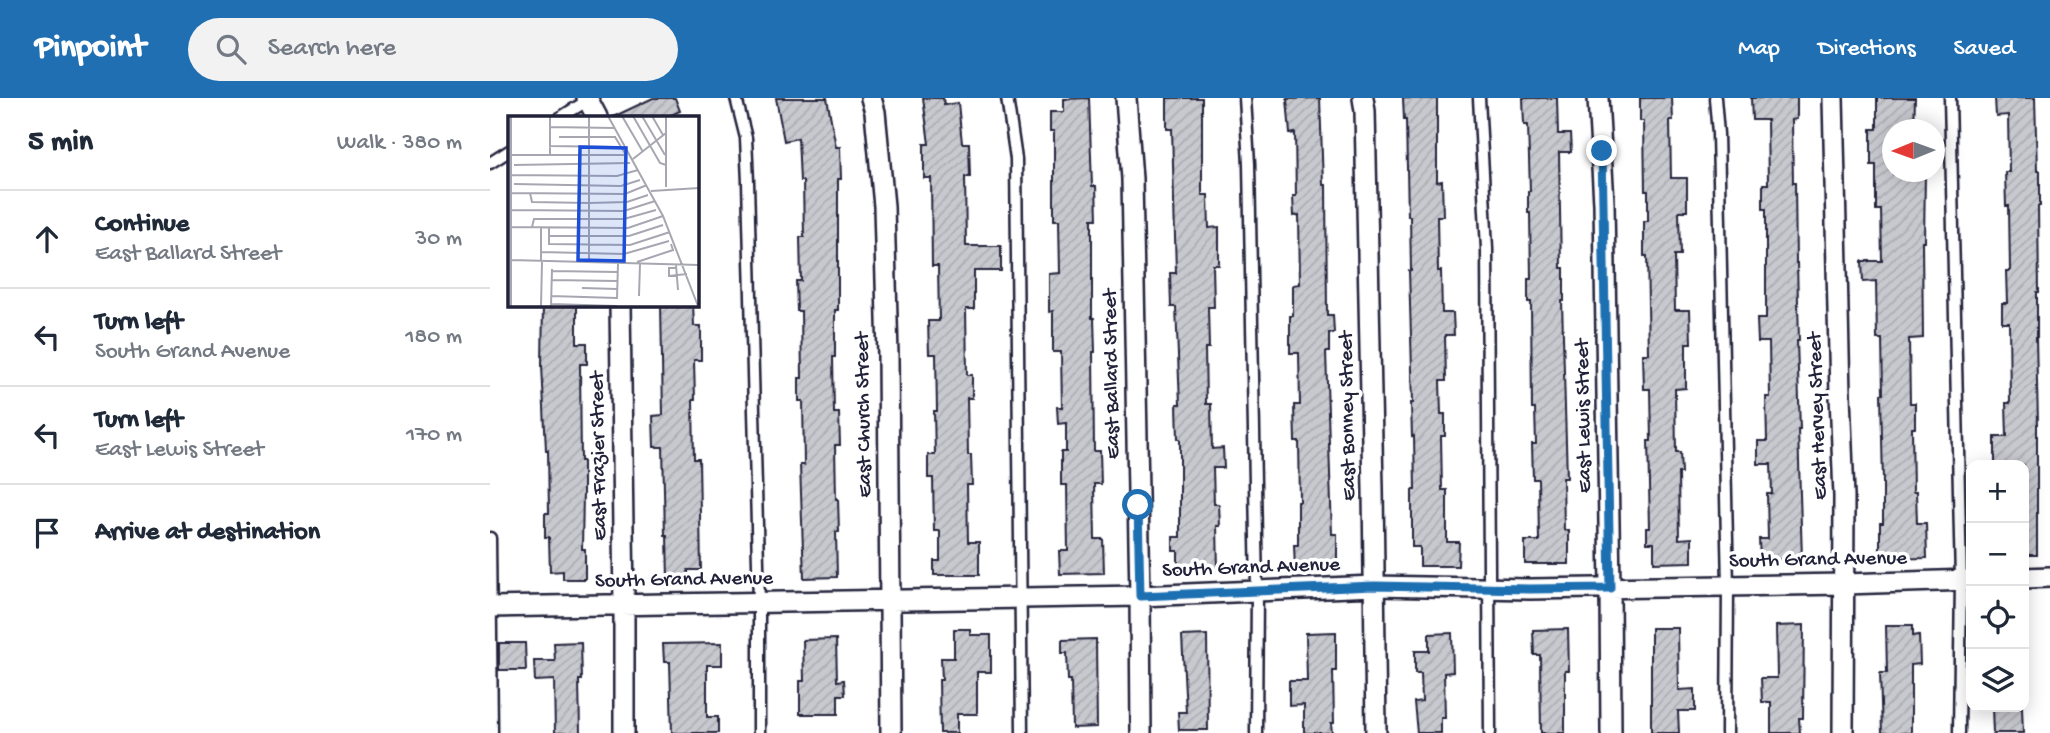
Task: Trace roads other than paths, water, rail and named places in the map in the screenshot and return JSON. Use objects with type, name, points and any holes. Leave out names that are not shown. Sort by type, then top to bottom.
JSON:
[{"type":"street","name":"East Church Street","points":[[871,98],[875,112],[884,206],[891,733]]},
{"type":"street","name":"East Ballard Street","points":[[1126,98],[1132,178],[1141,733]]},
{"type":"street","name":"East Bonney Street","points":[[1363,98],[1373,447],[1376,733]]},
{"type":"street","name":"East Lewis Street","points":[[1598,98],[1604,203],[1611,733]]},
{"type":"street","name":"East Hervey Street","points":[[1833,98],[1844,496],[1843,733]]},
{"type":"street","name":"East Frazier Street","points":[[620,306],[624,733]]},
{"type":"street","points":[[2029,578],[2050,578]]},
{"type":"street","name":"South Grand Avenue","points":[[491,607],[1140,596],[1374,586],[1610,588],[1966,580]]},
{"type":"lane","points":[[736,98],[746,138],[747,160],[759,603],[759,733]]},
{"type":"lane","points":[[1007,98],[1016,159],[1022,733]]},
{"type":"lane","points":[[1245,98],[1249,164],[1256,733]]},
{"type":"lane","points":[[1479,98],[1487,249],[1490,733]]},
{"type":"lane","points":[[1715,98],[1728,586],[1727,733]]},
{"type":"lane","points":[[1950,98],[1966,580],[1959,733]]},
{"type":"lane","points":[[563,116],[591,103]]},
{"type":"lane","points":[[490,163],[508,152]]},
{"type":"lane","points":[[490,538],[492,733]]}]
